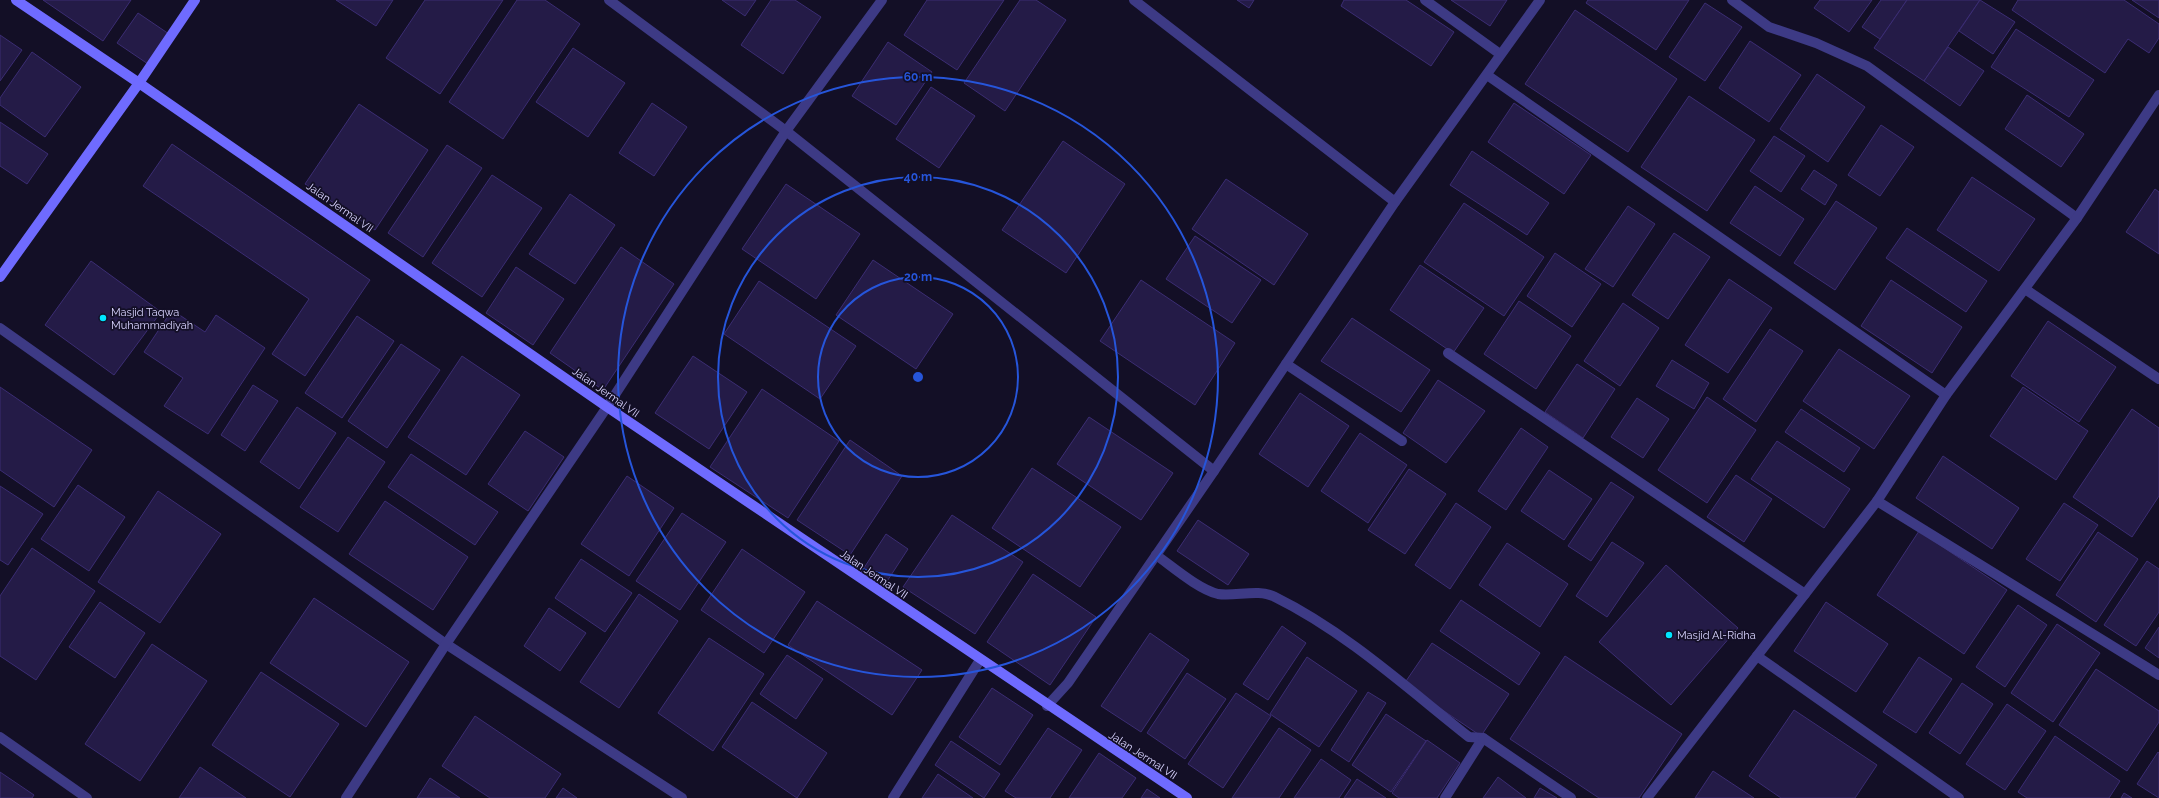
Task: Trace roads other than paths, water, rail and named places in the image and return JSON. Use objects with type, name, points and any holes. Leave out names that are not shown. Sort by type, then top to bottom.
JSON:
[{"type":"street","name":"Jalan Jermal VII","points":[[16,0],[139,82],[607,407],[1048,706],[1187,798]]},
{"type":"street","points":[[0,277],[139,82],[195,0]]},
{"type":"street","points":[[609,0],[786,131],[1214,471]]},
{"type":"street","points":[[346,798],[446,644],[607,407],[786,131],[882,0]]},
{"type":"street","points":[[1134,0],[1395,202]]},
{"type":"street","points":[[1425,0],[1500,54]]},
{"type":"street","points":[[1048,706],[1068,683],[1214,471],[1395,202],[1540,0]]},
{"type":"street","points":[[1732,0],[1769,27],[1816,43],[1867,66],[2077,218]]},
{"type":"street","points":[[1487,75],[1946,395]]},
{"type":"street","points":[[1647,798],[1877,501],[1946,395],[2077,218],[2159,95]]},
{"type":"street","points":[[2024,289],[2159,378]]},
{"type":"street","points":[[0,328],[446,644],[680,797]]},
{"type":"street","points":[[1448,353],[1805,594]]},
{"type":"street","points":[[1286,364],[1402,441]]},
{"type":"street","points":[[1877,501],[2159,675]]},
{"type":"street","points":[[1156,555],[1202,586],[1216,593],[1272,595],[1296,608],[1356,647],[1469,737],[1483,738],[1571,798]]},
{"type":"street","points":[[1757,656],[1959,798]]},
{"type":"street","points":[[893,798],[980,660]]},
{"type":"street","points":[[0,737],[87,798]]},
{"type":"street","points":[[1445,798],[1483,738]]},
{"type":"place","name":"Masjid Taqwa Muhammadiyah","points":[[103,318]]},
{"type":"place","name":"Masjid Al-Ridha","points":[[1669,635]]}]
